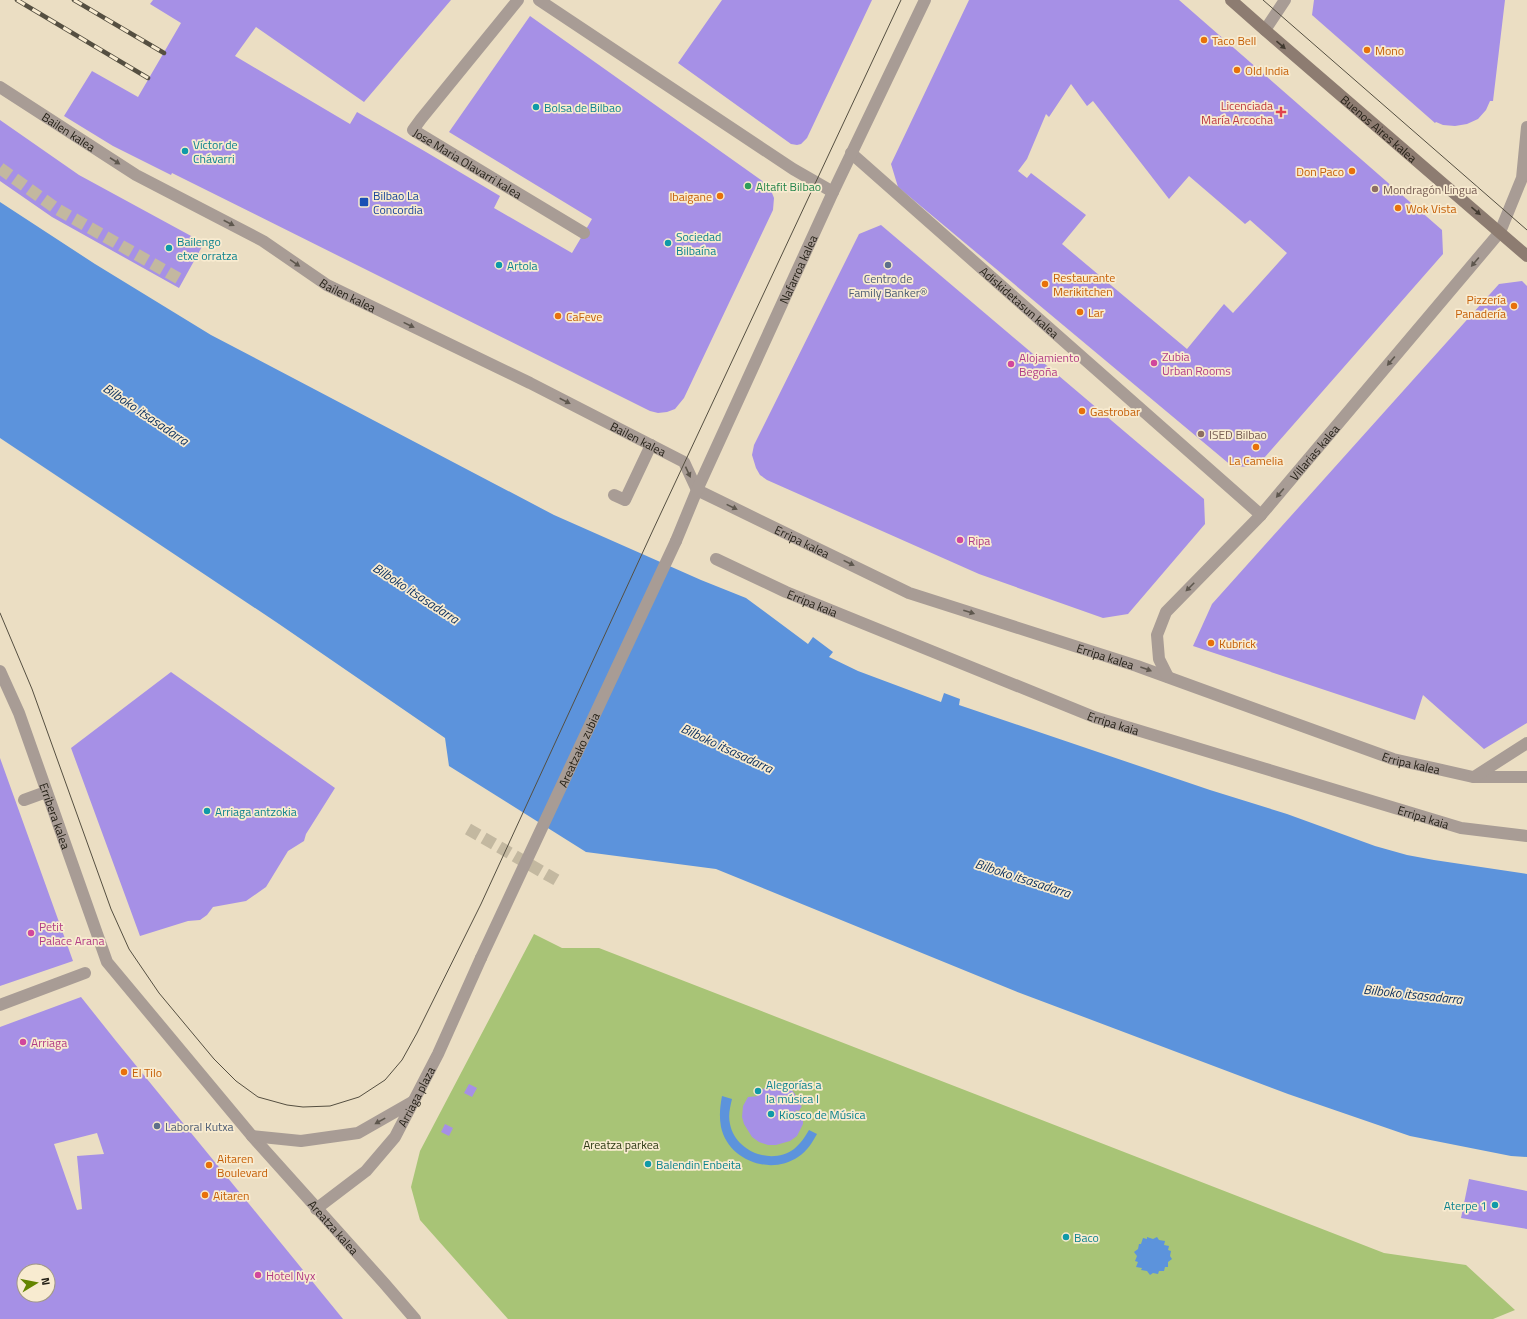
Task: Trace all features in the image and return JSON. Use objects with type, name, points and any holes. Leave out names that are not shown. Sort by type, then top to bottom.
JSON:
[{"type":"street","name":"Jose Maria Olavarri kalea","points":[[518,0],[425,113],[413,130],[584,233]]},
{"type":"street","points":[[539,0],[793,169],[833,192]]},
{"type":"street","name":"Nafarroa kalea","points":[[676,540],[697,490],[851,153],[926,0]]},
{"type":"street","name":"Buenos Aires kalea","points":[[1231,0],[1527,256]]},
{"type":"street","points":[[1265,30],[1285,0]]},
{"type":"street","name":"Bailen kalea","points":[[0,87],[136,175],[263,241],[327,285],[530,384],[684,462],[697,490]]},
{"type":"street","name":"Villarias kalea","points":[[1168,677],[1159,659],[1157,635],[1166,612],[1261,515],[1500,232],[1522,178],[1527,127]]},
{"type":"street","name":"Adiskidetasun kalea","points":[[851,153],[1261,515]]},
{"type":"street","points":[[614,495],[625,500],[651,445]]},
{"type":"street","name":"Erripa kalea","points":[[697,490],[910,593],[1168,677],[1393,759],[1473,777],[1527,777]]},
{"type":"street","name":"Areatzako zubia","points":[[481,958],[676,540]]},
{"type":"street","name":"Erripa kaia","points":[[716,559],[786,592],[1094,717],[1461,828],[1527,836]]},
{"type":"street","name":"Erribera kalea","points":[[0,671],[19,713],[107,962]]},
{"type":"street","points":[[1473,777],[1527,743]]},
{"type":"street","points":[[24,800],[46,792]]},
{"type":"street","name":"Arriaga plaza","points":[[316,1208],[366,1171],[395,1137],[438,1054],[481,958]]},
{"type":"street","name":"Areatza kalea","points":[[107,962],[252,1136],[415,1319]]},
{"type":"street","points":[[0,1005],[84,973]]},
{"type":"street","points":[[252,1136],[301,1141],[358,1133],[414,1101]]},
{"type":"green space","name":"Areatza parkea","points":[[534,934],[562,948],[599,948],[1384,1253],[1466,1265],[1515,1310],[1493,1319],[508,1319],[420,1220],[411,1187],[420,1151]]},
{"type":"water","name":"Bilboko itsasadarra","points":[[0,202],[95,264],[211,335],[554,515],[701,580],[746,598],[808,644],[813,637],[833,652],[829,657],[858,671],[941,702],[944,693],[960,699],[959,705],[1210,790],[1287,814],[1375,846],[1407,855],[1434,860],[1527,874],[1527,1157],[1511,1156],[1410,1136],[1288,1094],[1015,991],[716,869],[586,852],[449,766],[445,738],[279,624],[0,438]]},
{"type":"water","points":[[722,1096],[732,1099],[729,1118],[733,1134],[739,1142],[755,1153],[765,1156],[785,1154],[794,1149],[803,1140],[809,1130],[817,1134],[804,1152],[787,1163],[763,1165],[752,1162],[741,1156],[725,1139],[720,1119]]},
{"type":"water","points":[[1147,1237],[1153,1239],[1157,1237],[1159,1240],[1165,1241],[1164,1245],[1169,1246],[1168,1250],[1171,1251],[1170,1256],[1172,1259],[1168,1262],[1168,1267],[1165,1267],[1164,1271],[1159,1271],[1158,1274],[1153,1273],[1150,1275],[1147,1271],[1141,1270],[1142,1268],[1136,1267],[1138,1262],[1135,1261],[1137,1256],[1134,1252],[1138,1249],[1143,1238],[1147,1239]]},
{"type":"building","points":[[153,0],[451,0],[364,102],[256,27],[235,56],[350,124],[357,112],[426,152],[500,196],[494,208],[572,253],[592,219],[449,132],[530,16],[761,180],[770,188],[774,198],[773,210],[684,398],[675,409],[658,413],[650,411],[172,173],[171,175],[113,146],[64,116],[92,71],[138,97],[181,23],[150,4]]},
{"type":"building","points":[[722,0],[872,0],[807,138],[801,144],[791,144],[678,63]]},
{"type":"building","points":[[969,0],[1179,0],[1442,230],[1443,254],[1257,466],[1233,467],[898,187],[891,164]],"holes":[[[1071,84],[1087,106],[1093,101],[1169,199],[1189,176],[1245,224],[1250,220],[1287,253],[1233,313],[1224,304],[1187,349],[1062,244],[1086,215],[1031,173],[1027,178],[1018,171],[1027,159],[1046,114],[1049,117]]]},
{"type":"building","points":[[1314,0],[1505,0],[1493,101],[1490,101],[1486,110],[1478,119],[1467,124],[1455,126],[1435,123],[1312,15]]},
{"type":"building","points":[[0,120],[79,175],[204,243],[179,288],[52,217],[0,181]]},
{"type":"building","points":[[881,225],[1204,499],[1205,524],[1128,614],[1103,618],[979,574],[767,480],[760,475],[752,455],[754,445],[859,234]]},
{"type":"building","points":[[1522,281],[1527,286],[1527,723],[1484,749],[1423,695],[1415,720],[1193,646],[1212,604],[1499,284]]},
{"type":"building","name":"Arriaga antzokia","points":[[171,672],[335,788],[306,834],[304,841],[288,851],[266,887],[246,901],[213,907],[207,915],[200,920],[188,921],[140,936],[71,748]]},
{"type":"building","points":[[0,758],[73,961],[0,986]]},
{"type":"building","points":[[81,997],[343,1319],[0,1319],[0,1027]],"holes":[[[97,1133],[104,1154],[77,1156],[82,1209],[77,1210],[54,1144]]]},
{"type":"building","points":[[469,1084],[477,1088],[472,1097],[464,1093]]},
{"type":"building","name":"Kiosco de Música","points":[[773,1084],[781,1084],[791,1089],[795,1094],[799,1104],[802,1106],[799,1111],[795,1110],[803,1118],[803,1124],[797,1136],[790,1141],[776,1145],[768,1145],[759,1142],[752,1137],[744,1124],[742,1117],[743,1106],[748,1097],[759,1096],[754,1094],[756,1088],[761,1090]]},
{"type":"building","points":[[445,1124],[453,1128],[449,1136],[441,1132]]},
{"type":"building","name":"Aterpe 1","points":[[1469,1179],[1527,1191],[1527,1229],[1461,1218]]},
{"type":"tunnel","points":[[0,168],[57,209],[183,281]]},
{"type":"tunnel","points":[[468,829],[560,882]]},
{"type":"tram line","points":[[0,613],[32,689],[111,909],[129,949],[159,993],[214,1059],[236,1081],[258,1097],[287,1105],[303,1107],[330,1106],[359,1097],[385,1080],[402,1060],[417,1033],[481,904],[653,530],[901,0]]},
{"type":"tram line","points":[[1263,0],[1527,230]]},
{"type":"railway","points":[[17,0],[148,78]]},
{"type":"railway","points":[[74,0],[164,53]]},
{"type":"place","name":"Taco Bell","points":[[1204,40]]},
{"type":"place","name":"Mono","points":[[1367,50]]},
{"type":"place","name":"Old India","points":[[1237,70]]},
{"type":"place","name":"Bolsa de Bilbao","points":[[536,107]]},
{"type":"place","name":"Licenciada María Arcocha","points":[[1281,112]]},
{"type":"place","name":"Víctor de Chávarri","points":[[185,151]]},
{"type":"place","name":"Don Paco","points":[[1352,171]]},
{"type":"place","name":"Altafit Bilbao","points":[[748,186]]},
{"type":"place","name":"Mondragón Lingua","points":[[1375,189]]},
{"type":"place","name":"Ibaigane","points":[[720,196]]},
{"type":"place","name":"Bilbao La Concordia","points":[[364,202]]},
{"type":"place","name":"Wok Vista","points":[[1398,208]]},
{"type":"place","name":"Sociedad Bilbaína","points":[[668,243]]},
{"type":"place","name":"Bailengo etxe orratza","points":[[169,248]]},
{"type":"place","name":"Artola","points":[[499,265]]},
{"type":"place","name":"Centro de Family Banker®","points":[[888,265]]},
{"type":"place","name":"Restaurante Merikitchen","points":[[1045,284]]},
{"type":"place","name":"Pizzería Panadería","points":[[1514,306]]},
{"type":"place","name":"Lar","points":[[1080,312]]},
{"type":"place","name":"CaFeve","points":[[558,316]]},
{"type":"place","name":"Zubia Urban Rooms","points":[[1154,363]]},
{"type":"place","name":"Alojamiento Begoña","points":[[1011,364]]},
{"type":"place","name":"Gastrobar","points":[[1082,411]]},
{"type":"place","name":"ISED Bilbao","points":[[1201,434]]},
{"type":"place","name":"La Camelia","points":[[1256,447]]},
{"type":"place","name":"Ripa","points":[[960,540]]},
{"type":"place","name":"Kubrick","points":[[1211,643]]},
{"type":"place","name":"Arriaga antzokia","points":[[207,811]]},
{"type":"place","name":"Petit Palace Arana","points":[[31,933]]},
{"type":"place","name":"Arriaga","points":[[23,1042]]},
{"type":"place","name":"El Tilo","points":[[124,1072]]},
{"type":"place","name":"Alegorías a la música I","points":[[758,1091]]},
{"type":"place","name":"Kiosco de Música","points":[[771,1114]]},
{"type":"place","name":"Laboral Kutxa","points":[[157,1126]]},
{"type":"place","name":"Balendin Enbeita","points":[[648,1164]]},
{"type":"place","name":"Aitaren Boulevard","points":[[209,1165]]},
{"type":"place","name":"Aitaren","points":[[205,1195]]},
{"type":"place","name":"Aterpe 1","points":[[1495,1205]]},
{"type":"place","name":"Baco","points":[[1066,1237]]},
{"type":"place","name":"Hotel Nyx","points":[[258,1275]]}]
